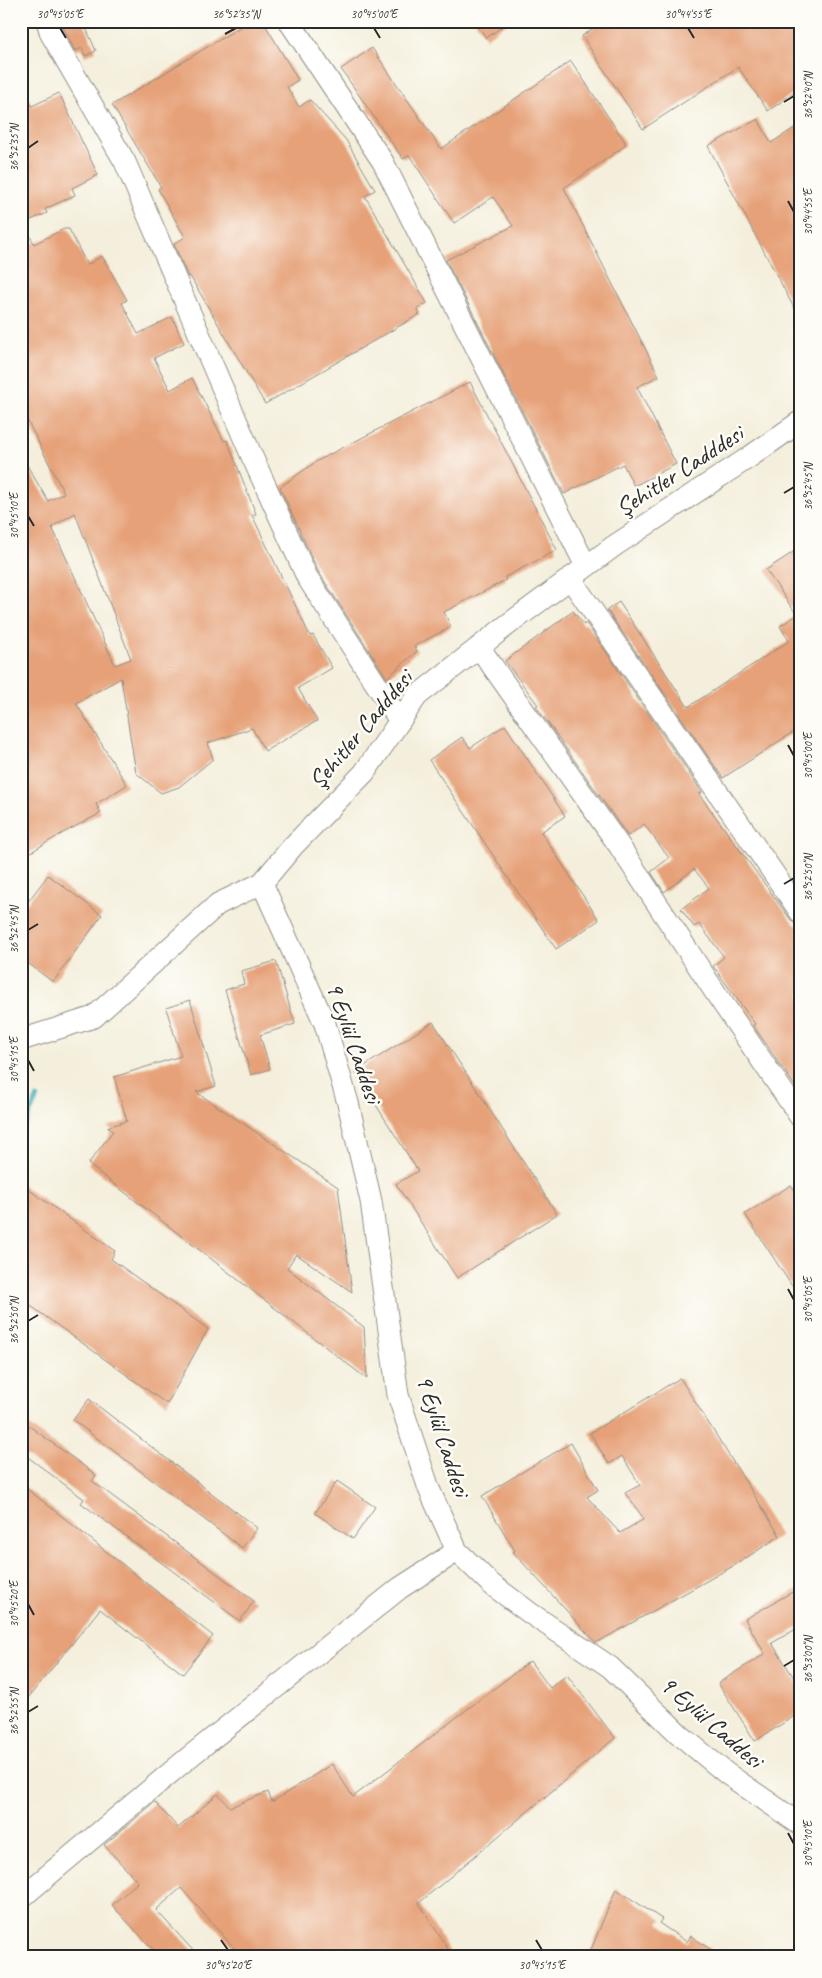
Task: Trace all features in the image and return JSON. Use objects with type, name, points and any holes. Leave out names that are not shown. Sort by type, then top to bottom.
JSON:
[{"type":"street","points":[[47,21],[51,34],[124,162],[250,452],[307,577],[400,721]]},
{"type":"street","points":[[289,21],[383,162],[578,572],[801,913]]},
{"type":"street","name":"Şehitler Cadddesi","points":[[21,1040],[94,1016],[218,904],[262,883],[293,846],[364,773],[417,696],[614,546],[801,421]]},
{"type":"street","points":[[479,647],[618,844],[801,1118]]},
{"type":"street","name":"9 Eylül Caddesi","points":[[262,883],[325,1024],[348,1103],[371,1202],[398,1395],[428,1489],[457,1551],[491,1584],[610,1667],[679,1734],[726,1774],[801,1825]]},
{"type":"street","points":[[21,1898],[188,1758],[400,1588],[457,1551]]},
{"type":"building","points":[[60,21],[83,21],[96,51],[85,56],[82,48],[75,51]]},
{"type":"building","points":[[250,21],[263,21],[298,80],[287,87],[299,107],[310,100],[346,140],[375,190],[365,196],[427,303],[417,309],[420,314],[265,404],[190,276],[188,277],[174,244],[185,237],[158,189],[161,187],[112,105]]},
{"type":"building","points":[[475,21],[510,21],[486,38]]},
{"type":"building","points":[[604,21],[801,21],[801,88],[768,111],[738,67],[643,129],[582,36]]},
{"type":"building","points":[[372,48],[441,149],[571,61],[625,142],[625,146],[564,188],[659,376],[637,387],[676,464],[634,486],[623,464],[564,494],[446,260],[513,226],[493,197],[454,223],[409,155],[403,159],[341,69]]},
{"type":"building","points":[[21,84],[32,106],[59,93],[98,175],[72,188],[75,195],[45,209],[47,213],[24,223],[34,244],[64,229],[69,229],[87,265],[102,256],[127,300],[122,303],[138,334],[172,317],[184,343],[154,358],[170,390],[192,378],[224,441],[227,440],[256,514],[252,515],[310,636],[313,635],[332,668],[298,688],[317,721],[265,751],[252,728],[208,743],[213,759],[179,787],[161,793],[136,773],[121,678],[76,703],[127,785],[96,804],[101,813],[21,858],[21,455],[48,501],[64,493],[21,408]],"holes":[[[75,513],[131,659],[115,665],[52,527]]]},
{"type":"building","points":[[758,119],[771,143],[801,124],[801,321],[708,146]]},
{"type":"building","points":[[470,382],[557,550],[505,577],[506,580],[444,612],[451,627],[414,646],[417,651],[387,678],[318,571],[280,487],[317,461]]},
{"type":"building","points":[[801,547],[801,727],[723,778],[607,610],[619,602],[688,707],[789,641],[780,626],[797,615],[766,570]]},
{"type":"building","points":[[573,611],[584,625],[586,623],[702,792],[699,794],[791,920],[800,929],[797,932],[801,938],[801,1095],[753,1025],[755,1024],[713,966],[724,957],[699,924],[694,927],[681,909],[709,888],[694,869],[664,892],[651,872],[669,858],[644,824],[628,836],[536,706],[538,705],[505,661]]},
{"type":"building","points":[[505,725],[565,816],[541,832],[599,920],[556,949],[429,760],[462,737],[470,748]]},
{"type":"building","points":[[48,875],[102,915],[53,982],[21,958],[21,911]]},
{"type":"building","points":[[276,961],[295,1024],[260,1035],[270,1069],[251,1075],[225,990],[244,984],[241,971]]},
{"type":"building","points":[[190,1000],[216,1086],[196,1092],[338,1187],[352,1292],[296,1254],[287,1268],[364,1327],[367,1379],[88,1164],[113,1131],[107,1127],[127,1121],[114,1077],[181,1056],[166,1008]]},
{"type":"building","points":[[433,1022],[557,1214],[457,1278],[396,1184],[418,1171],[355,1072]]},
{"type":"building","points":[[21,1184],[115,1251],[111,1259],[208,1329],[167,1404],[21,1299]]},
{"type":"building","points":[[791,1185],[801,1199],[801,1300],[745,1214]]},
{"type":"building","points":[[680,1378],[780,1536],[735,1565],[596,1643],[513,1552],[515,1551],[482,1496],[571,1443],[598,1490],[587,1497],[620,1533],[644,1519],[625,1493],[640,1485],[622,1456],[609,1464],[590,1433]]},
{"type":"building","points":[[89,1399],[257,1528],[242,1548],[73,1420]]},
{"type":"building","points":[[21,1420],[96,1475],[92,1481],[254,1601],[240,1621],[81,1503],[84,1499],[21,1452]]},
{"type":"building","points":[[337,1481],[375,1507],[353,1539],[315,1513]]},
{"type":"building","points":[[21,1484],[213,1636],[183,1674],[100,1609],[28,1698],[21,1693]]},
{"type":"building","points":[[801,1587],[801,1626],[772,1643],[801,1689],[801,1712],[755,1741],[718,1683],[765,1654],[745,1619]]},
{"type":"building","points":[[530,1661],[550,1688],[567,1675],[615,1738],[419,1903],[453,1957],[242,1957],[181,1888],[156,1910],[199,1957],[160,1957],[112,1905],[138,1882],[104,1845],[155,1802],[178,1828],[218,1794],[230,1807],[268,1792],[272,1802],[332,1764],[353,1797]]},
{"type":"building","points":[[616,1889],[662,1919],[659,1923],[687,1942],[691,1936],[722,1957],[588,1957]]},
{"type":"waterway","points":[[21,1133],[37,1098]]}]
